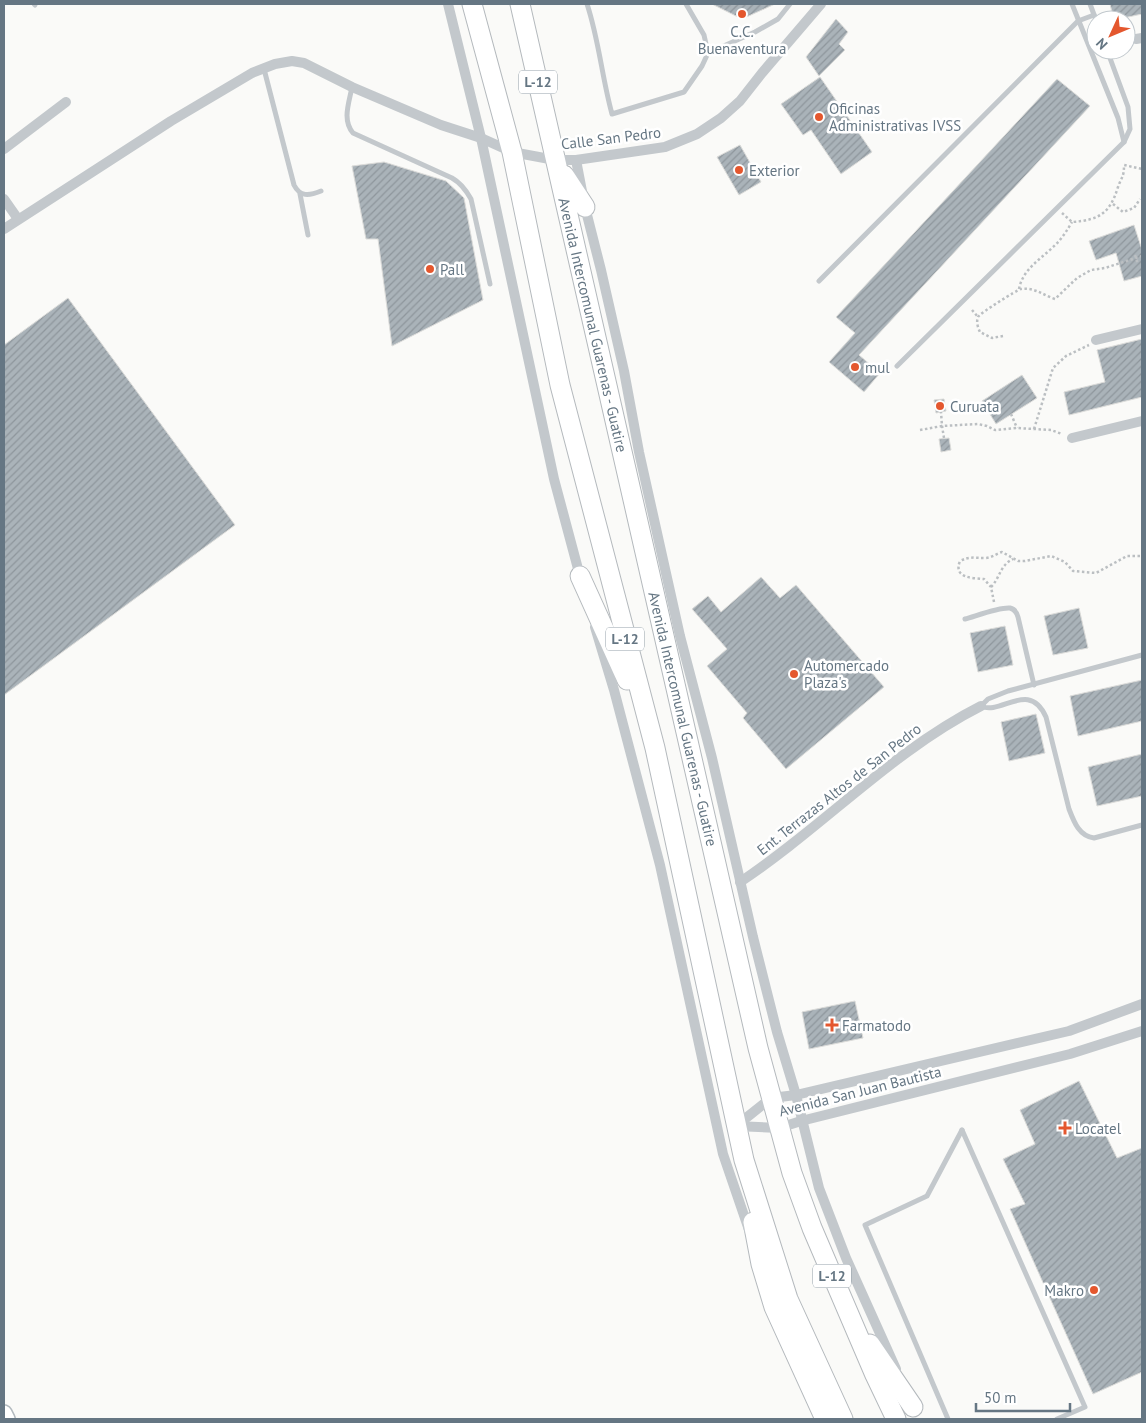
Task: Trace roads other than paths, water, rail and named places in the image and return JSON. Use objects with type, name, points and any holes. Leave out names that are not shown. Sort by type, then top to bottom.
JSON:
[{"type":"highway","name":"L-12","points":[[472,4],[512,152],[560,385],[655,748],[744,1160],[788,1299],[843,1419]]},
{"type":"highway","name":"Avenida Intercomunal Guarenas - Guatire","points":[[520,4],[771,1098],[792,1173],[812,1228],[843,1304],[896,1419]]},
{"type":"highway","points":[[555,160],[585,207]]},
{"type":"highway","points":[[580,576],[623,670],[655,748]]},
{"type":"highway","points":[[744,1160],[761,1264],[774,1307],[825,1419]]},
{"type":"highway","points":[[843,1304],[916,1413]]},
{"type":"main road","points":[[4,1413],[7,1419]]},
{"type":"street","name":"L-12","points":[[448,4],[481,138],[552,469],[580,576],[614,690],[660,865],[723,1154],[761,1264]]},
{"type":"street","name":"Calle San Pedro","points":[[4,229],[171,121],[252,73],[275,64],[292,61],[304,63],[352,87],[441,125],[481,138],[512,152],[555,160],[576,160],[665,147],[697,134],[721,118],[740,101],[821,4]]},
{"type":"street","points":[[4,149],[66,102]]},
{"type":"street","name":"Avenida Intercomunal Guarenas - Guatire","points":[[576,160],[585,207],[602,270],[639,452],[680,636],[712,758],[775,1023],[796,1095],[819,1188],[846,1258],[916,1413]]},
{"type":"street","points":[[4,199],[18,219]]},
{"type":"street","points":[[1096,340],[1142,329]]},
{"type":"street","points":[[1072,438],[1142,421]]},
{"type":"street","name":"Ent. Terrazas Altos de San Pedro","points":[[740,882],[776,857],[875,777],[952,722],[981,706]]},
{"type":"street","name":"Avenida San Juan Bautista","points":[[736,1126],[771,1098],[796,1095],[1069,1031],[1142,1004]]},
{"type":"street","name":"Avenida San Juan Bautista","points":[[736,1126],[779,1128],[1070,1054],[1142,1031]]},
{"type":"lane","points":[[587,4],[612,114],[684,92],[702,66],[708,53],[704,35],[686,4]]},
{"type":"lane","points":[[708,53],[755,32],[778,18],[790,4]]},
{"type":"lane","points":[[1072,4],[1118,118],[1124,142]]},
{"type":"lane","points":[[819,281],[1078,21],[1086,19]]},
{"type":"lane","points":[[897,366],[1124,142],[1130,129],[1128,107],[1111,60]]},
{"type":"lane","points":[[264,69],[294,185],[300,194],[308,235]]},
{"type":"lane","points":[[352,87],[347,118],[348,127],[353,133],[452,178],[467,191],[471,199],[490,284]]},
{"type":"lane","points":[[300,194],[312,195],[321,191]]},
{"type":"lane","points":[[965,619],[1010,608],[1017,614],[1034,685]]},
{"type":"lane","points":[[981,706],[991,698],[1142,655]]},
{"type":"lane","points":[[981,706],[988,708],[1025,700],[1039,704],[1043,710],[1069,809],[1073,819],[1087,837],[1094,838],[1142,825]]},
{"type":"lane","points":[[948,1419],[865,1225],[927,1196],[962,1130],[1085,1407],[1057,1419]]},
{"type":"place","name":"C.C. Buenaventura","points":[[742,14]]},
{"type":"place","name":"Oficinas Administrativas IVSS","points":[[819,117]]},
{"type":"place","name":"Exterior","points":[[739,170]]},
{"type":"place","name":"Pall","points":[[430,269]]},
{"type":"place","name":"mul","points":[[855,367]]},
{"type":"place","name":"Curuata","points":[[940,406]]},
{"type":"place","name":"Automercado Plaza's","points":[[794,674]]},
{"type":"place","name":"Farmatodo","points":[[832,1025]]},
{"type":"place","name":"Locatel","points":[[1065,1128]]},
{"type":"place","name":"Makro","points":[[1094,1290]]}]
